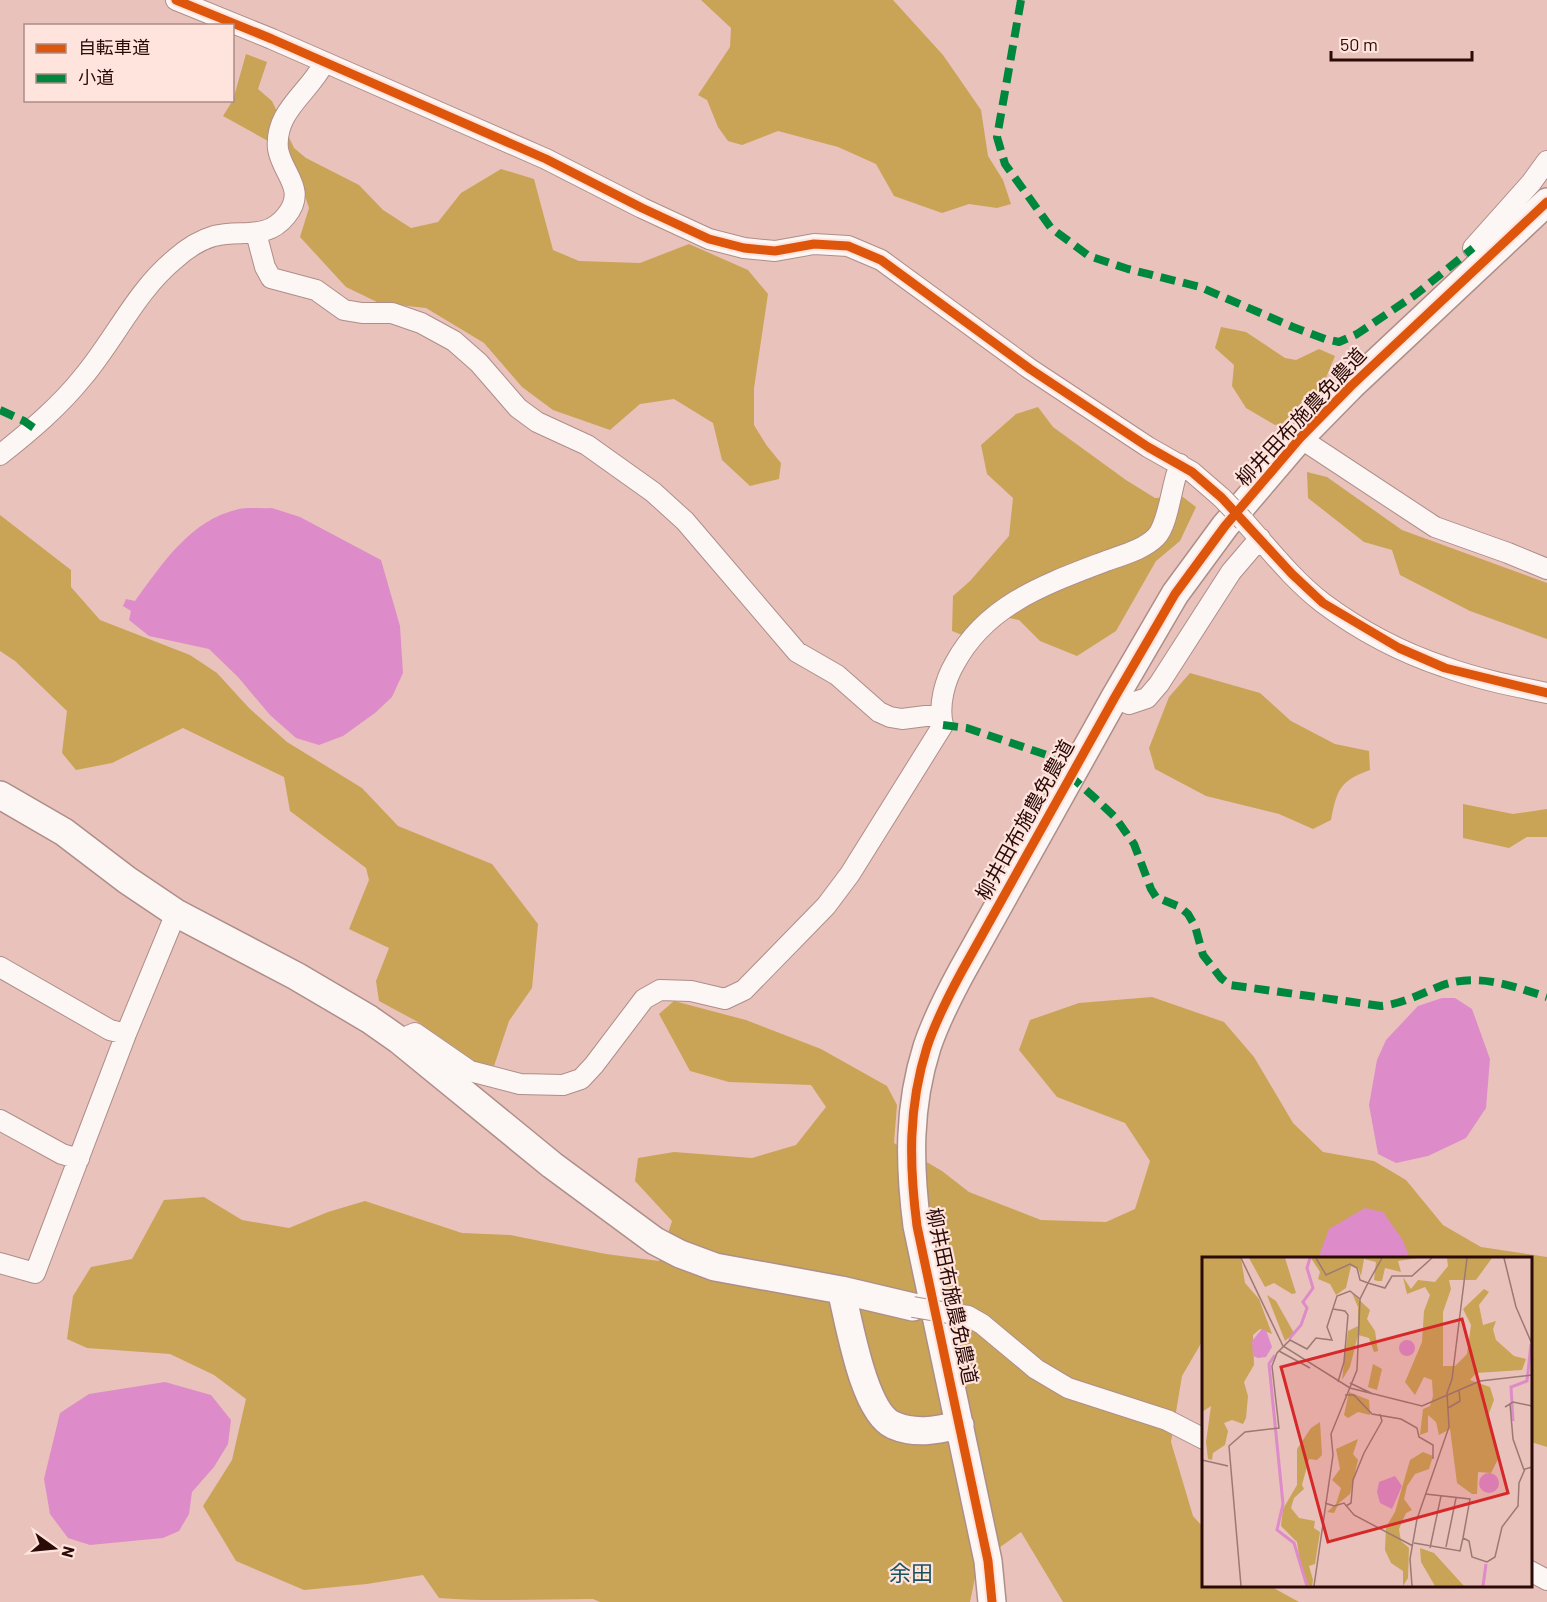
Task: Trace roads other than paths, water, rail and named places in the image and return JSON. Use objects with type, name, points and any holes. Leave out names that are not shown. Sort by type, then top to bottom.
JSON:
[{"type":"street","points":[[176,0],[272,39],[546,159],[642,208],[709,238],[744,248],[775,251],[814,244],[848,246],[881,260],[1030,369],[1148,447],[1180,464],[1222,498],[1292,574],[1323,603],[1399,648],[1445,668],[1547,693]]},
{"type":"street","points":[[0,455],[34,428],[83,377],[160,271],[188,248],[215,236],[270,230],[285,217],[293,206],[296,193],[278,149],[280,126],[291,104],[317,77],[324,63]]},
{"type":"street","points":[[1486,260],[1473,248],[1531,183],[1547,161]]},
{"type":"street","name":"柳井田布施農免農道","points":[[992,1602],[988,1560],[917,1226],[911,1179],[911,1131],[918,1081],[928,1046],[962,971],[1175,594],[1225,526],[1300,438],[1350,387],[1547,202]]},
{"type":"street","points":[[256,233],[265,267],[271,278],[316,290],[344,310],[362,313],[392,313],[421,323],[454,341],[479,363],[518,408],[537,422],[587,445],[653,492],[686,521],[797,652],[837,675],[879,712],[902,719],[940,714]]},
{"type":"street","points":[[1300,438],[1435,527],[1508,553],[1547,570]]},
{"type":"street","points":[[399,1040],[415,1033],[470,1071],[520,1084],[563,1085],[580,1079],[594,1065],[644,999],[660,990],[691,991],[725,999],[744,990],[826,906],[850,874],[944,724],[940,714],[948,675],[964,647],[984,623],[1010,603],[1063,578],[1137,549],[1156,537],[1163,524],[1175,475],[1180,464]]},
{"type":"street","points":[[1115,697],[1129,704],[1147,698],[1159,684],[1231,572],[1260,538]]},
{"type":"street","points":[[0,795],[64,832],[127,880],[176,913],[297,976],[369,1019],[399,1040],[552,1165],[655,1241],[715,1267],[968,1316],[982,1324],[1036,1369],[1068,1388],[1167,1420],[1202,1438]]},
{"type":"street","points":[[0,1263],[35,1273],[126,1034],[176,913]]},
{"type":"street","points":[[0,967],[110,1030],[126,1034]]},
{"type":"street","points":[[0,1120],[62,1154],[78,1159]]},
{"type":"street","points":[[841,1290],[861,1373],[873,1405],[890,1424],[913,1431],[930,1432],[960,1425]]},
{"type":"street","points":[[1532,1572],[1547,1580]]},
{"type":"district","name":"余田","points":[[911,1573]]}]
